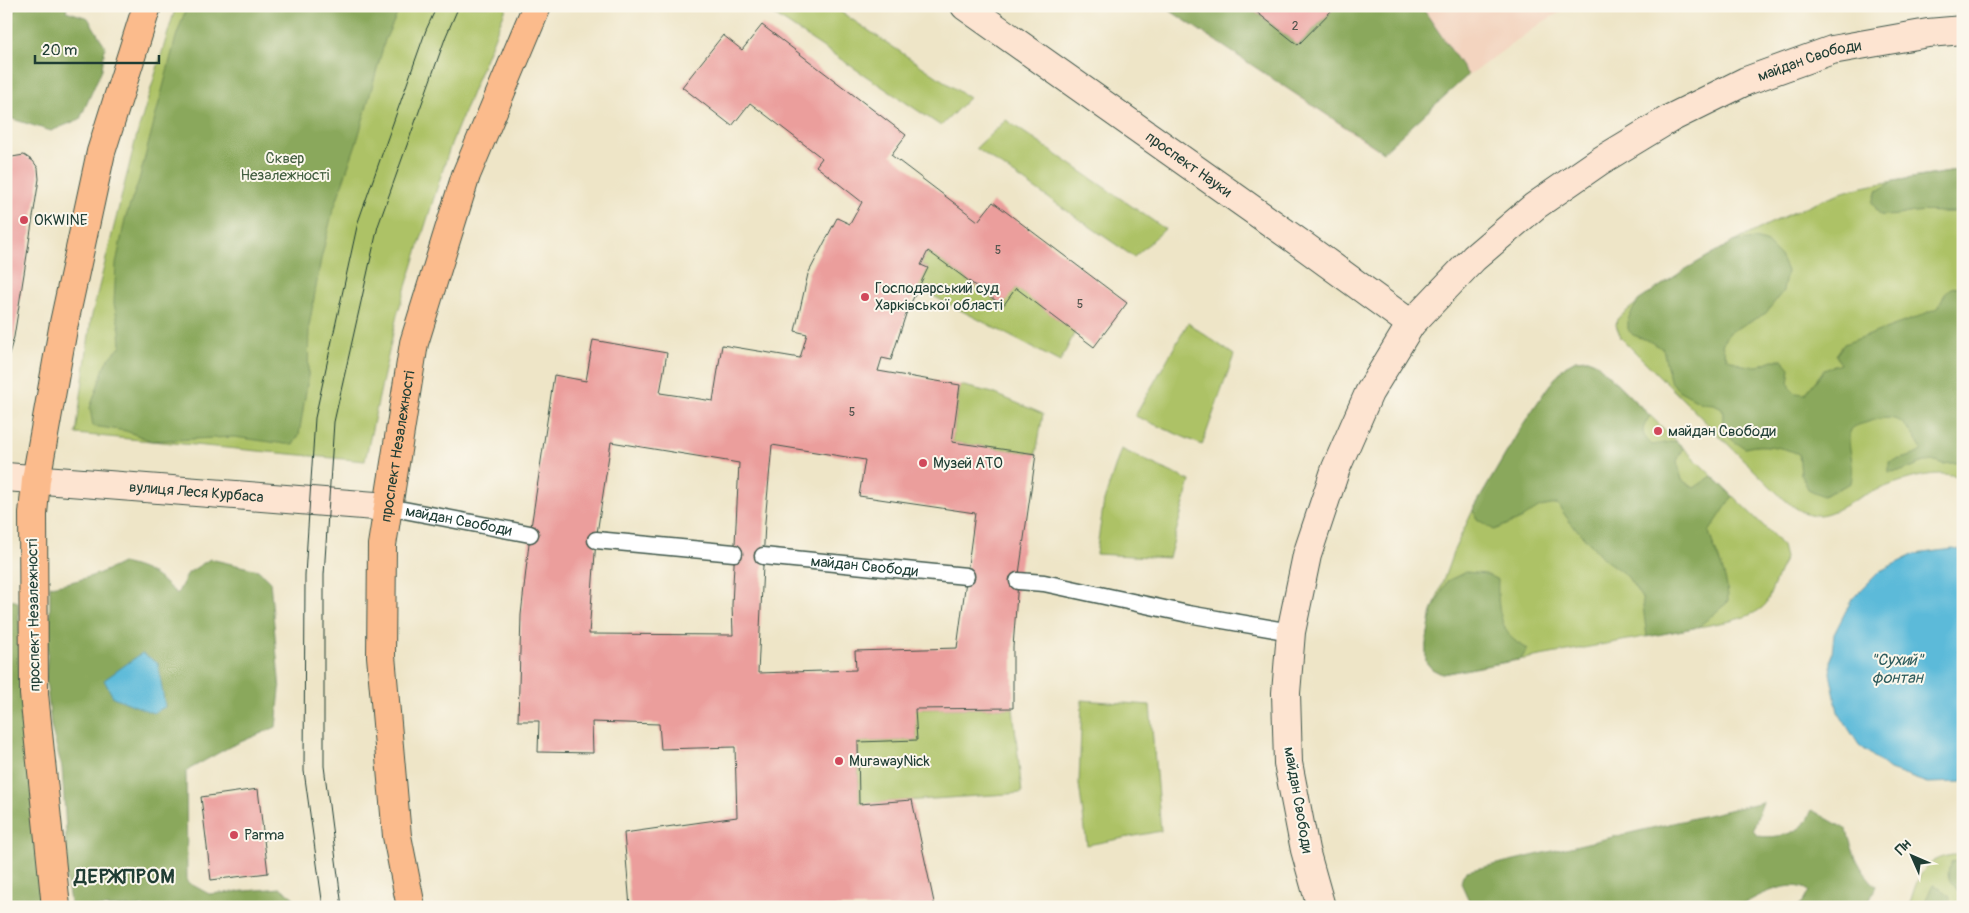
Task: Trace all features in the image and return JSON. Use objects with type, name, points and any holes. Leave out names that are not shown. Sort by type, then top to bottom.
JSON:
[{"type":"main road","name":"проспект Незалежності","points":[[56,907],[34,694],[33,514],[36,480],[64,323],[101,152],[147,6]]},
{"type":"main road","name":"проспект Незалежності","points":[[411,907],[397,836],[381,656],[382,545],[414,343],[466,175],[538,6]]},
{"type":"main road","name":"проспект Науки","points":[[965,6],[1411,324]]},
{"type":"main road","name":"майдан Свободи","points":[[1321,907],[1305,850],[1288,763],[1286,693],[1291,632],[1307,555],[1336,468],[1369,393],[1411,324],[1474,258],[1535,206],[1600,161],[1671,118],[1746,81],[1832,50],[1928,33],[1963,30]]},
{"type":"main road","name":"вулиця Леся Курбаса","points":[[6,477],[388,507]]},
{"type":"lane","name":"майдан Свободи","points":[[388,507],[530,534]]},
{"type":"lane","points":[[596,540],[734,553]]},
{"type":"lane","name":"майдан Свободи","points":[[763,556],[966,576]]},
{"type":"lane","points":[[1018,581],[1044,583],[1188,614],[1291,632]]},
{"type":"shaded area","points":[[1162,6],[1571,6],[1541,23],[1436,99],[1376,149]]},
{"type":"green space","points":[[15,6],[68,6],[66,11],[88,18],[105,46],[102,69],[80,119],[51,131],[6,117],[6,22],[15,11]]},
{"type":"green space","name":"Сквер Незалежності","points":[[176,6],[507,6],[451,144],[397,315],[365,461],[76,434],[91,319],[136,138]]},
{"type":"green space","name":"Сквер Незалежності","points":[[187,6],[401,6],[385,40],[358,138],[332,214],[321,259],[309,326],[308,378],[299,435],[293,445],[234,437],[152,441],[126,431],[93,426],[90,408],[106,362],[121,346],[120,330],[114,304],[116,264],[125,219],[139,180],[176,37]]},
{"type":"green space","points":[[761,6],[832,6],[969,98],[941,126]]},
{"type":"green space","points":[[1163,6],[1249,6],[1298,45],[1336,6],[1421,6],[1468,75],[1383,152]]},
{"type":"green space","points":[[1006,120],[1165,229],[1134,257],[976,148]]},
{"type":"green space","points":[[1963,170],[1963,476],[1931,474],[1913,478],[1869,493],[1829,513],[1816,515],[1804,512],[1793,506],[1774,490],[1621,338],[1616,325],[1617,319],[1635,305],[1690,267],[1769,224],[1819,201],[1850,190],[1892,181]]},
{"type":"green space","points":[[1963,170],[1963,211],[1915,212],[1885,216],[1880,215],[1872,202],[1877,191],[1894,181]]},
{"type":"green space","points":[[1754,239],[1766,242],[1780,256],[1787,271],[1783,291],[1766,313],[1728,333],[1722,345],[1727,358],[1742,365],[1758,366],[1773,360],[1783,360],[1790,368],[1788,383],[1795,393],[1805,394],[1824,370],[1840,364],[1836,355],[1844,344],[1915,318],[1939,307],[1949,289],[1963,286],[1963,368],[1955,379],[1955,390],[1963,407],[1963,462],[1943,464],[1935,461],[1924,462],[1902,471],[1889,472],[1889,462],[1911,456],[1922,450],[1907,427],[1901,422],[1888,418],[1879,419],[1852,428],[1849,438],[1852,460],[1851,483],[1823,496],[1808,489],[1801,474],[1799,454],[1772,446],[1745,448],[1731,439],[1726,433],[1723,425],[1722,408],[1714,404],[1702,403],[1678,390],[1670,380],[1663,349],[1633,335],[1628,329],[1628,319],[1638,301],[1686,269],[1733,242]]},
{"type":"green space","points":[[928,251],[1002,306],[1016,288],[1075,332],[1060,362],[918,288],[928,268],[921,265]]},
{"type":"green space","points":[[1188,323],[1234,355],[1202,445],[1135,416]]},
{"type":"green space","points":[[1587,359],[1595,362],[1775,537],[1782,546],[1785,558],[1766,604],[1754,613],[1731,621],[1442,674],[1432,669],[1426,662],[1426,644],[1432,612],[1454,550],[1473,510],[1522,426],[1548,387],[1565,366],[1576,360]]},
{"type":"green space","points":[[1587,359],[1595,362],[1650,416],[1643,431],[1645,437],[1652,445],[1676,441],[1683,449],[1677,461],[1682,480],[1694,488],[1712,476],[1733,496],[1709,532],[1724,575],[1728,602],[1698,627],[1647,637],[1642,598],[1627,576],[1604,559],[1570,522],[1557,504],[1540,507],[1521,519],[1494,530],[1477,519],[1473,510],[1522,426],[1548,387],[1565,366],[1576,360]]},
{"type":"green space","points":[[960,385],[993,393],[1043,414],[1036,454],[952,442]]},
{"type":"green space","points":[[1121,449],[1190,481],[1169,558],[1096,554],[1104,501]]},
{"type":"green space","points":[[210,559],[258,570],[270,581],[280,690],[276,727],[231,746],[186,771],[187,882],[209,894],[281,888],[294,898],[293,907],[71,907],[64,866],[66,830],[62,768],[51,726],[46,677],[50,586],[87,578],[122,563],[152,574],[177,594],[188,573]]},
{"type":"green space","points":[[1466,572],[1486,574],[1498,580],[1500,612],[1505,628],[1514,640],[1528,649],[1521,659],[1442,674],[1432,669],[1426,662],[1426,644],[1432,612],[1447,581]]},
{"type":"green space","points":[[6,598],[18,602],[22,671],[47,907],[6,907]]},
{"type":"green space","points":[[1082,700],[1150,705],[1161,831],[1087,845],[1079,784]]},
{"type":"green space","points":[[1013,708],[1022,793],[859,804],[858,742],[917,740],[915,709]]},
{"type":"green space","points":[[1763,802],[1753,829],[1757,836],[1769,837],[1788,834],[1804,824],[1812,810],[1847,830],[1857,861],[1876,886],[1866,907],[1797,907],[1803,902],[1809,891],[1793,886],[1773,890],[1738,907],[1472,907],[1461,883],[1463,875],[1467,871]]},
{"type":"green space","points":[[1963,854],[1963,907],[1909,907],[1916,885],[1925,868],[1940,858]]},
{"type":"green space","points":[[1963,858],[1963,895],[1952,884],[1948,873],[1951,862]]},
{"type":"green space","points":[[1933,885],[1941,888],[1950,897],[1949,907],[1922,907]]},
{"type":"water","name":"\"Сухий\" фонтан","points":[[1953,549],[1963,551],[1963,782],[1927,783],[1890,770],[1859,745],[1838,712],[1830,673],[1834,634],[1852,599],[1880,571],[1915,554]]},
{"type":"water","points":[[142,653],[158,663],[165,707],[153,713],[113,697],[104,680]]},
{"type":"building","points":[[1249,6],[1336,6],[1298,45]]},
{"type":"building","points":[[762,25],[906,135],[891,155],[978,221],[993,202],[1127,303],[1094,347],[1016,288],[1003,306],[928,251],[921,265],[928,268],[907,311],[891,360],[882,358],[878,371],[960,385],[952,442],[1036,454],[1018,581],[1013,647],[1013,708],[915,709],[917,740],[858,742],[859,804],[912,800],[935,907],[630,907],[624,833],[737,817],[735,747],[661,749],[659,724],[592,722],[593,753],[538,752],[539,721],[518,721],[521,615],[530,534],[554,375],[586,381],[593,340],[667,353],[660,393],[713,401],[722,345],[800,358],[807,334],[795,331],[808,274],[837,218],[850,224],[862,202],[816,166],[822,158],[750,103],[732,126],[682,87],[723,35],[742,50]],"holes":[[[611,442],[739,463],[732,605],[733,635],[589,634],[596,540]],[[772,445],[865,460],[859,496],[975,513],[957,648],[855,651],[856,670],[758,673],[765,522]]]},
{"type":"building","points":[[24,155],[33,161],[38,168],[39,179],[14,337],[7,361],[6,162],[12,157]]},
{"type":"building","name":"Parma","points":[[258,789],[268,873],[211,880],[201,797]]},
{"type":"tram line","points":[[323,907],[304,771],[305,575],[315,418],[358,222],[426,30],[437,6]]},
{"type":"tram line","points":[[342,907],[324,766],[324,575],[334,422],[378,226],[446,36],[459,6]]},
{"type":"place","name":"OKWINE","points":[[24,220]]},
{"type":"place","name":"Господарський суд Харківської області","points":[[865,297]]},
{"type":"place","name":"майдан Свободи","points":[[1658,431]]},
{"type":"place","name":"Музей АТО","points":[[923,463]]},
{"type":"place","name":"MurawayNick","points":[[839,761]]},
{"type":"place","name":"Parma","points":[[234,835]]},
{"type":"district","name":"ДЕРЖПРОМ","points":[[125,876]]}]
